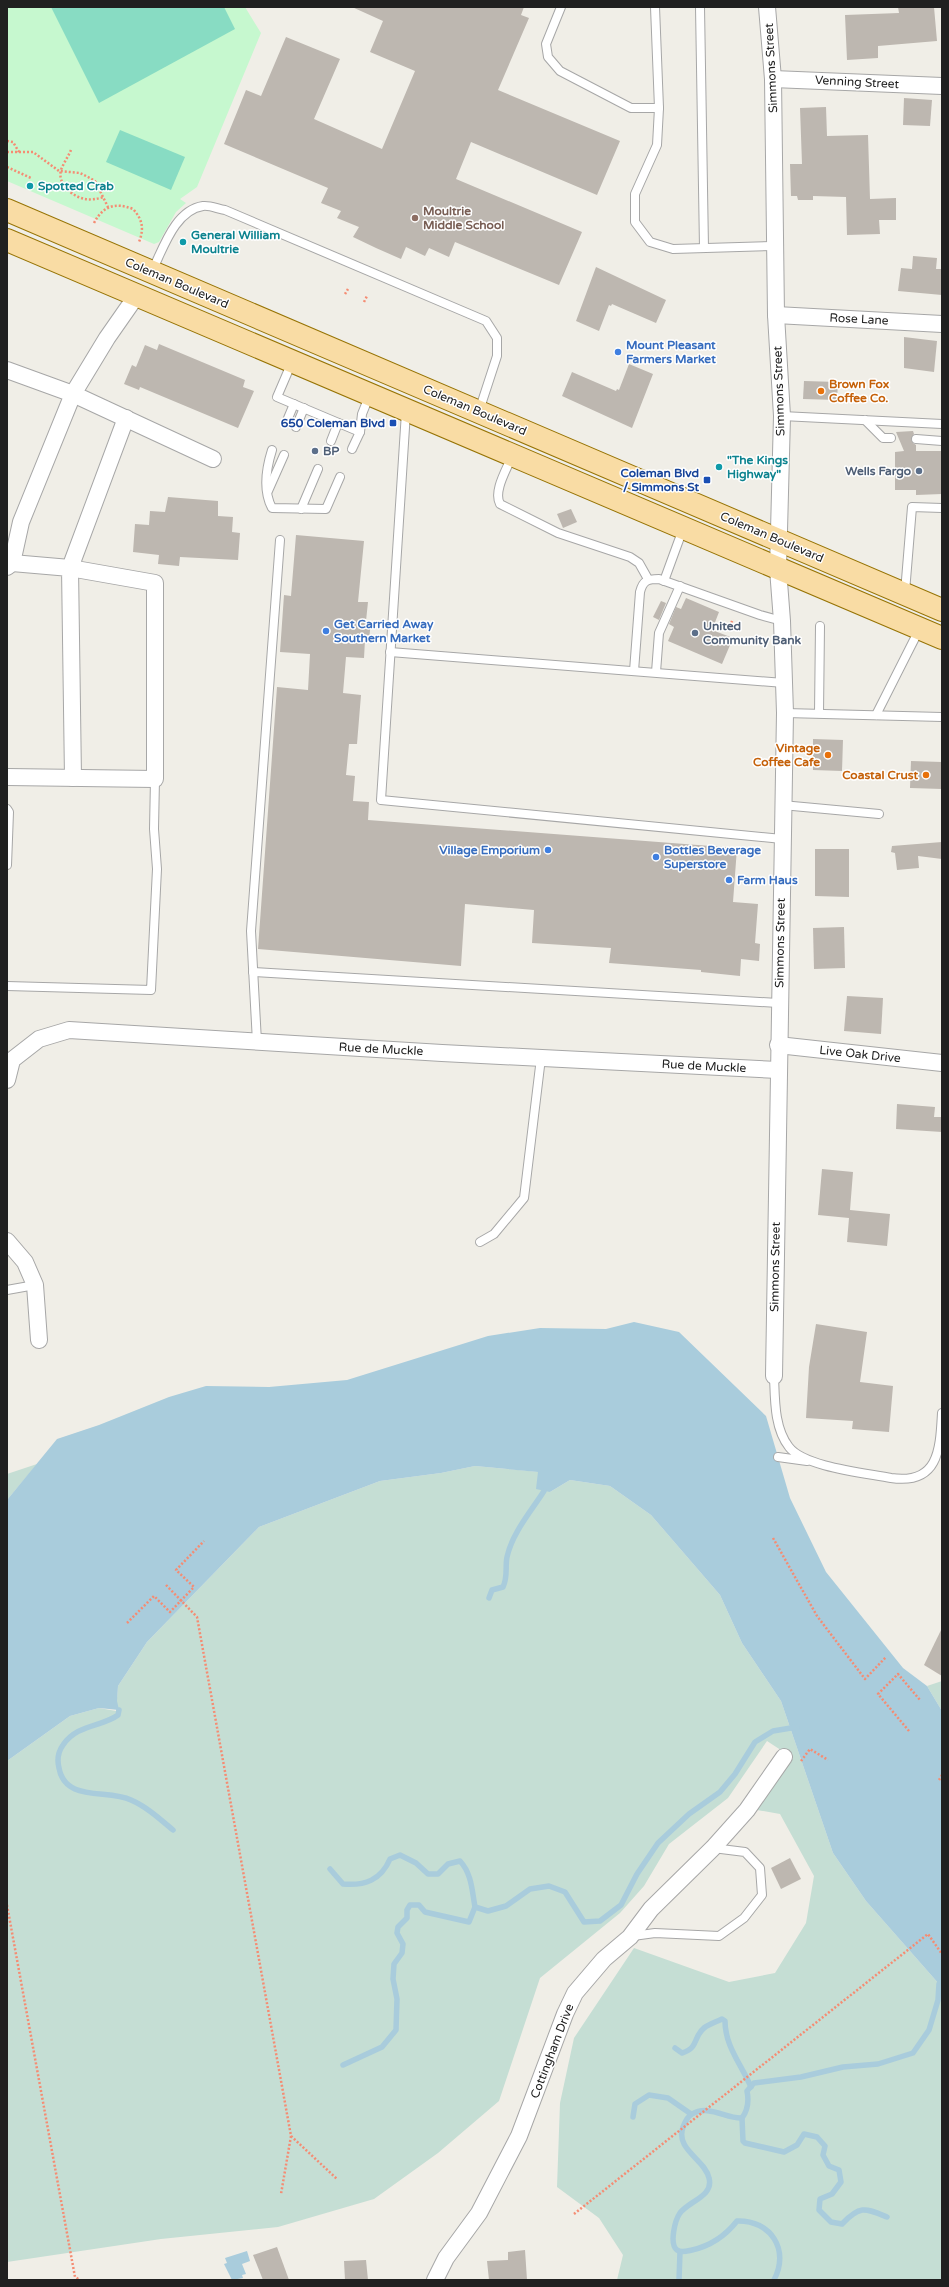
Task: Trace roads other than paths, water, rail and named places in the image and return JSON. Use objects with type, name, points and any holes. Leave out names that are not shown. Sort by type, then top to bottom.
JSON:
[{"type":"main road","name":"Coleman Boulevard","points":[[7,210],[942,610]]},
{"type":"main road","points":[[7,240],[942,638]]},
{"type":"main road","points":[[137,295],[160,288],[260,330],[329,348]]},
{"type":"street","name":"Simmons Street","points":[[767,7],[773,79],[774,246],[776,315],[782,416],[778,568],[782,621],[785,713],[778,1003],[774,1376]]},
{"type":"street","name":"Venning Street","points":[[773,79],[942,86]]},
{"type":"street","points":[[7,778],[155,778],[155,583],[70,568],[9,565],[21,522],[72,394],[107,338],[137,295]]},
{"type":"street","name":"Rose Lane","points":[[776,315],[942,324]]},
{"type":"street","points":[[7,370],[72,394],[213,459]]},
{"type":"street","points":[[73,778],[70,568],[126,418]]},
{"type":"street","points":[[7,525],[17,540]]},
{"type":"street","name":"Rue de Muckle","points":[[7,1080],[12,1060],[39,1039],[69,1030],[257,1042],[778,1070]]},
{"type":"street","name":"Live Oak Drive","points":[[778,1045],[942,1063]]},
{"type":"street","points":[[7,1242],[25,1262],[35,1285],[39,1340]]},
{"type":"street","name":"Cottingham Drive","points":[[435,2280],[446,2258],[479,2213],[516,2142],[565,2014],[576,1993],[604,1958],[630,1937],[651,1909],[713,1848],[746,1810],[784,1757]]},
{"type":"lane","points":[[561,7],[546,44],[548,57],[560,71],[631,108],[659,108]]},
{"type":"lane","points":[[655,7],[659,108],[657,145],[635,194],[635,222],[650,242],[673,249],[774,246]]},
{"type":"lane","points":[[700,7],[704,248]]},
{"type":"lane","points":[[151,272],[178,221],[189,211],[204,206],[225,210],[472,315],[486,321],[497,338],[497,356],[479,412]]},
{"type":"lane","points":[[292,361],[277,397],[360,432]]},
{"type":"lane","points":[[352,449],[360,432],[362,414],[370,394]]},
{"type":"lane","points":[[286,423],[294,404]]},
{"type":"lane","points":[[296,427],[304,408]]},
{"type":"lane","points":[[406,410],[381,800],[782,839]]},
{"type":"lane","points":[[782,416],[942,424]]},
{"type":"lane","points":[[865,420],[883,438],[891,438]]},
{"type":"lane","points":[[330,441],[338,422]]},
{"type":"lane","points":[[916,439],[942,441]]},
{"type":"lane","points":[[272,450],[267,474],[266,497],[272,508],[326,509],[340,478]]},
{"type":"lane","points":[[266,497],[284,455]]},
{"type":"lane","points":[[513,455],[499,490],[497,498],[500,504],[558,533],[630,557],[639,563],[648,579]]},
{"type":"lane","points":[[301,508],[318,469]]},
{"type":"lane","points":[[905,594],[912,507],[942,508]]},
{"type":"lane","points":[[664,581],[684,528]]},
{"type":"lane","points":[[257,1042],[251,931],[280,540]]},
{"type":"lane","points":[[634,671],[640,592],[642,584],[648,579],[664,581],[680,586],[760,615],[782,621]]},
{"type":"lane","points":[[656,672],[659,633],[680,586]]},
{"type":"lane","points":[[819,713],[820,626]]},
{"type":"lane","points":[[876,715],[920,629]]},
{"type":"lane","points":[[390,652],[784,683]]},
{"type":"lane","points":[[785,713],[942,717]]},
{"type":"lane","points":[[7,986],[151,990],[157,869],[154,829],[155,778]]},
{"type":"lane","points":[[782,805],[879,814]]},
{"type":"lane","points":[[7,809],[9,812],[7,865]]},
{"type":"lane","points":[[253,972],[778,1003]]},
{"type":"lane","points":[[480,1242],[494,1234],[524,1198],[541,1058]]},
{"type":"lane","points":[[7,1290],[35,1285]]},
{"type":"lane","points":[[774,1376],[775,1412],[780,1427],[789,1448],[807,1461]]},
{"type":"lane","points":[[778,1457],[807,1461],[891,1478],[904,1480],[914,1478],[932,1465],[938,1457],[942,1413]]},
{"type":"lane","points":[[630,1937],[655,1932],[719,1936],[744,1918],[762,1895],[760,1868],[745,1852],[713,1848]]},
{"type":"water","points":[[634,1322],[679,1332],[766,1416],[790,1498],[826,1572],[903,1668],[927,1686],[942,1711],[942,1992],[939,1984],[866,1901],[833,1853],[781,1701],[742,1643],[720,1595],[651,1515],[610,1486],[570,1480],[550,1492],[536,1489],[538,1472],[475,1466],[441,1473],[380,1481],[259,1527],[147,1642],[118,1686],[117,1701],[119,1710],[99,1708],[70,1716],[7,1761],[7,1500],[57,1439],[99,1425],[169,1397],[206,1386],[269,1387],[347,1380],[488,1336],[540,1328],[606,1329]]},
{"type":"water","points":[[247,2251],[250,2261],[242,2264],[246,2274],[242,2275],[243,2278],[232,2280],[224,2264],[227,2263],[225,2258]]},
{"type":"waterway","points":[[489,1598],[492,1590],[503,1587],[507,1557],[513,1539],[544,1491]]},
{"type":"waterway","points":[[119,1710],[118,1715],[112,1719],[82,1729],[69,1738],[63,1745],[58,1759],[59,1768],[63,1779],[69,1786],[78,1790],[131,1800],[148,1810],[173,1830]]},
{"type":"waterway","points":[[343,2065],[382,2047],[396,2030],[397,1999],[393,1979],[394,1964],[402,1953],[403,1944],[397,1933],[398,1927],[407,1918],[407,1910],[410,1905],[419,1905],[425,1912],[469,1922],[475,1907],[488,1911],[506,1906],[530,1889],[549,1886],[565,1892],[584,1922],[600,1921],[621,1905],[637,1874],[658,1843],[689,1814],[720,1792],[735,1774],[755,1742],[773,1731],[797,1727]]},
{"type":"waterway","points":[[330,1869],[343,1884],[358,1884],[365,1883],[377,1877],[390,1859],[400,1855],[416,1863],[428,1874],[438,1874],[448,1864],[460,1861],[469,1877],[475,1907]]},
{"type":"waterway","points":[[774,2280],[780,2258],[778,2248],[768,2231],[749,2222],[737,2221],[728,2231],[705,2246],[682,2252],[677,2250],[675,2247],[673,2238],[678,2216],[684,2209],[700,2198],[708,2189],[710,2184],[706,2171],[683,2142],[683,2127],[686,2121],[689,2116],[698,2111],[711,2111],[736,2118],[742,2118],[748,2105],[747,2091],[754,2083],[801,2077],[843,2067],[878,2064],[913,2053],[929,2030],[938,2000],[939,1984],[942,1981]]},
{"type":"waterway","points":[[675,2048],[682,2053],[687,2051],[694,2045],[698,2035],[704,2028],[722,2019],[725,2021],[728,2039],[734,2055],[751,2087]]},
{"type":"waterway","points":[[633,2117],[635,2104],[649,2095],[668,2098],[691,2114]]},
{"type":"waterway","points":[[742,2118],[743,2141],[745,2143],[784,2152],[797,2145],[804,2134],[817,2137],[825,2146],[823,2155],[829,2166],[839,2170],[841,2182],[832,2194],[820,2199],[819,2210],[831,2222],[842,2224],[858,2211],[863,2210],[868,2210],[887,2217]]},
{"type":"waterway","points":[[679,2280],[680,2252]]},
{"type":"place","name":"Spotted Crab","points":[[30,186]]},
{"type":"place","name":"Moultrie Middle School","points":[[415,218]]},
{"type":"place","name":"General William Moultrie","points":[[183,242]]},
{"type":"place","name":"Mount Pleasant Farmers Market","points":[[618,352]]},
{"type":"place","name":"Brown Fox Coffee Co.","points":[[821,391]]},
{"type":"place","name":"650 Coleman Blvd","points":[[393,423]]},
{"type":"place","name":"BP","points":[[315,451]]},
{"type":"place","name":"\"The Kings Highway\"","points":[[719,467]]},
{"type":"place","name":"Wells Fargo","points":[[919,471]]},
{"type":"place","name":"Coleman Blvd / Simmons St","points":[[707,480]]},
{"type":"place","name":"Get Carried Away Southern Market","points":[[326,631]]},
{"type":"place","name":"United Community Bank","points":[[695,633]]},
{"type":"place","name":"Vintage Coffee Cafe","points":[[828,755]]},
{"type":"place","name":"Coastal Crust","points":[[926,775]]},
{"type":"place","name":"Village Emporium","points":[[548,850]]},
{"type":"place","name":"Bottles Beverage Superstore","points":[[656,857]]},
{"type":"place","name":"Farm Haus","points":[[729,880]]}]
